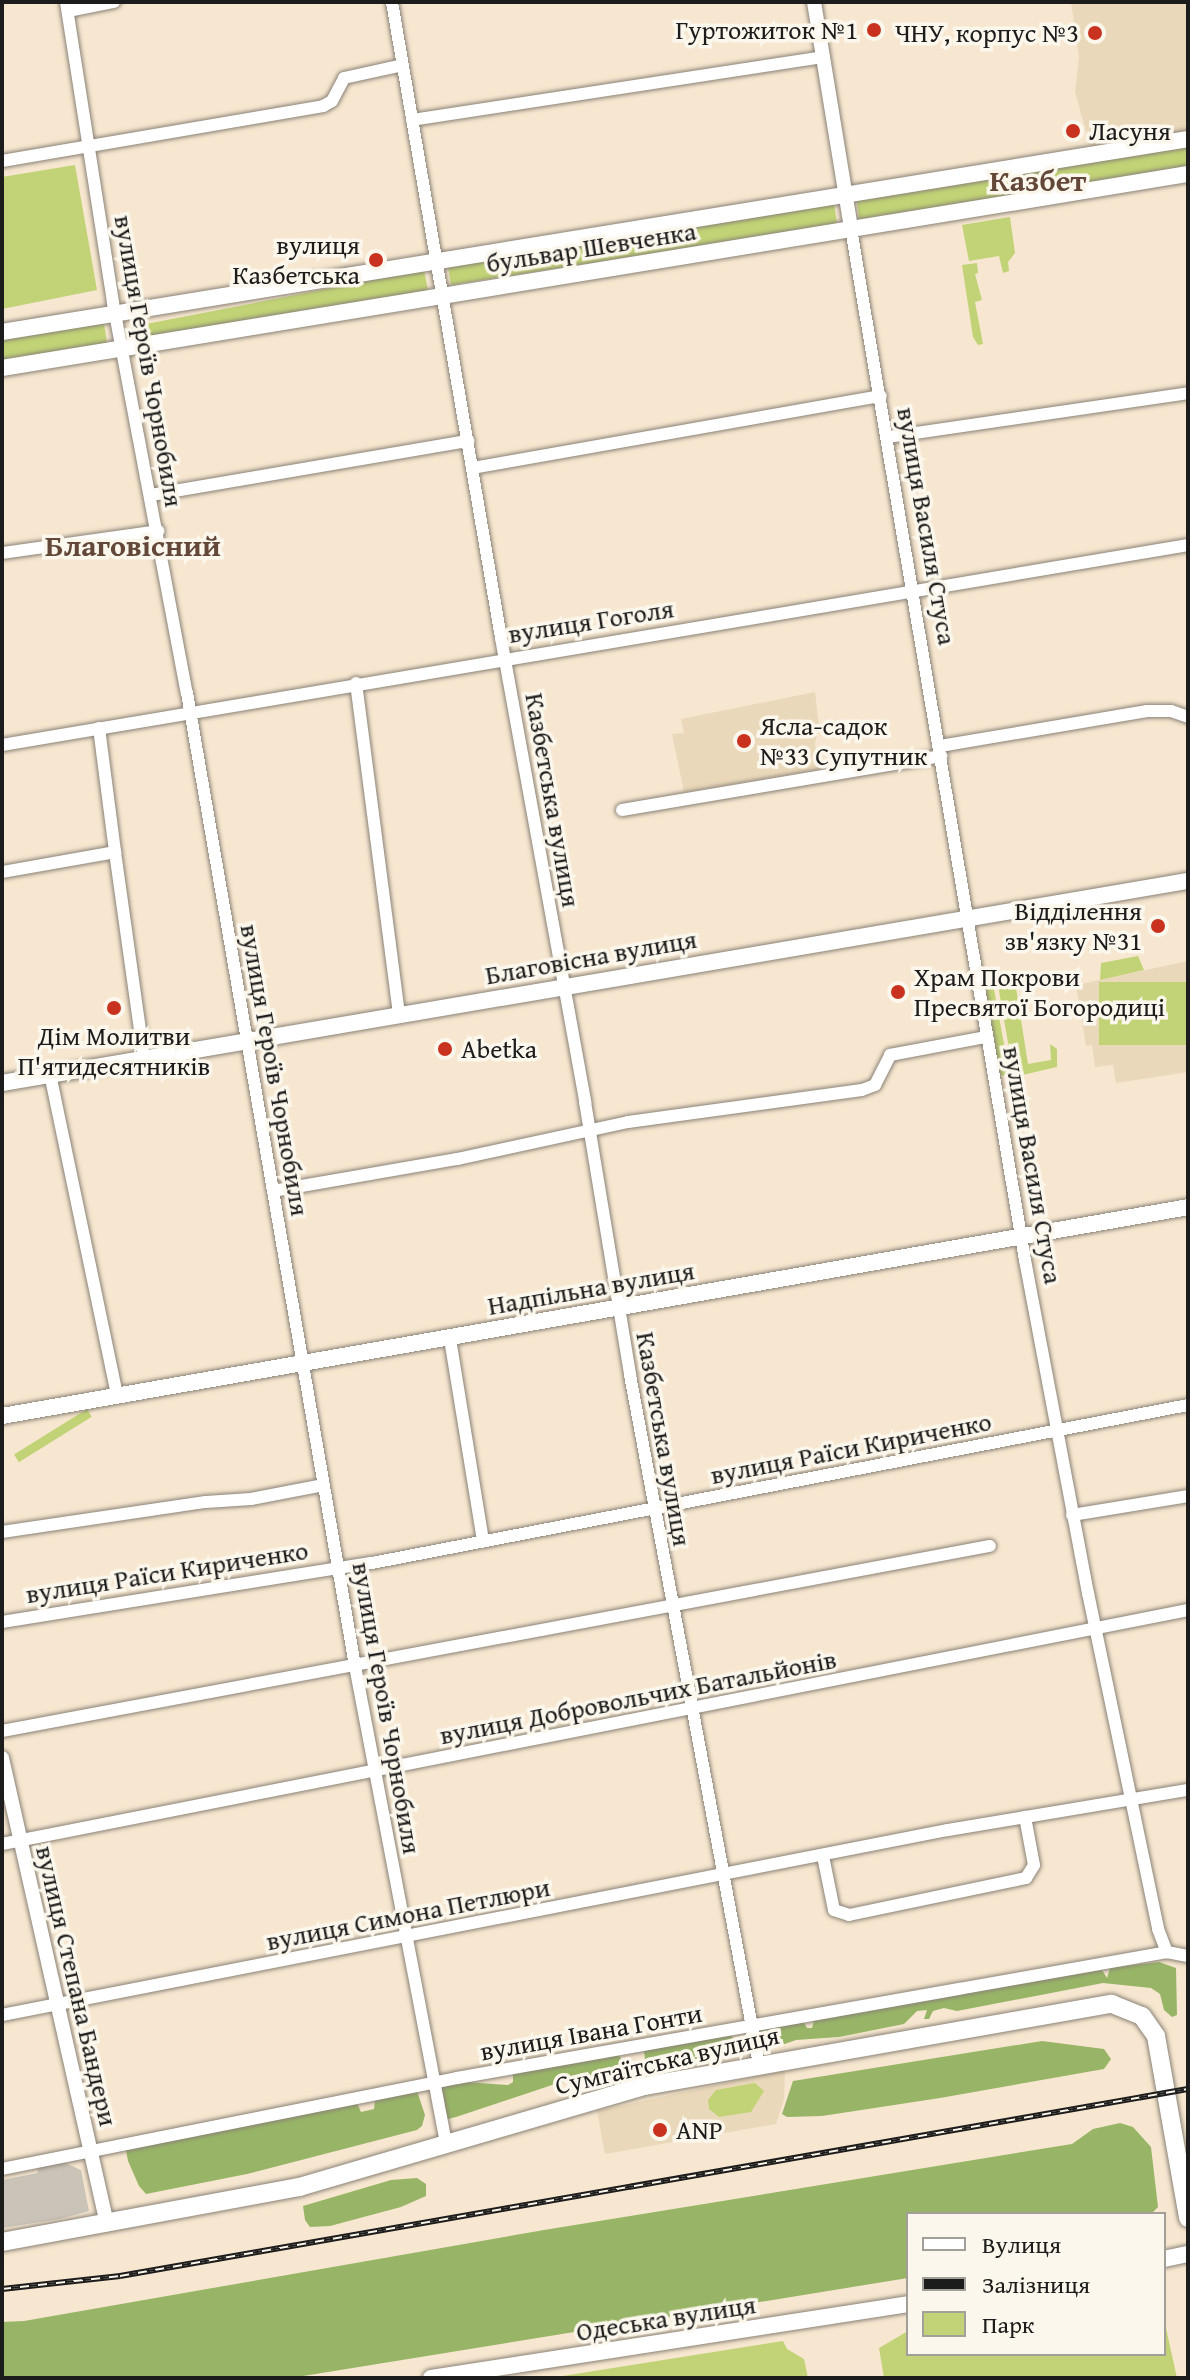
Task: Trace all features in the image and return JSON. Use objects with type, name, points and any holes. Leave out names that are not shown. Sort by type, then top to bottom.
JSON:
[{"type":"main road","name":"бульвар Шевченка","points":[[2,332],[1188,139]]},
{"type":"main road","name":"бульвар Шевченка","points":[[2,368],[1188,174]]},
{"type":"main road","name":"Благовісна вулиця","points":[[2,1083],[1188,881]]},
{"type":"main road","name":"Надпільна вулиця","points":[[2,1416],[1188,1207]]},
{"type":"main road","name":"Сумгаїтська вулиця","points":[[2,2242],[299,2187],[610,2095],[759,2064],[1112,2004],[1126,2007],[1146,2020],[1156,2036],[1188,2218]]},
{"type":"main road","points":[[1166,2259],[1188,2254]]},
{"type":"main road","name":"Одеська вулиця","points":[[431,2378],[906,2304]]},
{"type":"street","points":[[67,6],[114,2]]},
{"type":"street","name":"Казбетська вулиця","points":[[392,2],[653,1507],[759,2064]]},
{"type":"street","name":"вулиця Василя Стуса","points":[[814,2],[915,590],[1021,1237],[1072,1515],[1158,1929],[1167,1952]]},
{"type":"street","name":"вулиця Героїв Чорнобиля","points":[[67,6],[115,313],[158,531],[355,1666],[446,2145]]},
{"type":"street","points":[[412,120],[823,57]]},
{"type":"street","points":[[2,161],[323,106],[332,101],[344,78],[403,65]]},
{"type":"street","points":[[888,437],[1188,393]]},
{"type":"street","points":[[472,468],[881,396]]},
{"type":"street","points":[[151,495],[468,441]]},
{"type":"street","points":[[2,553],[158,531]]},
{"type":"street","name":"вулиця Гоголя","points":[[2,745],[1188,545]]},
{"type":"street","points":[[356,683],[399,1015]]},
{"type":"street","points":[[622,810],[1147,711],[1171,711],[1188,717]]},
{"type":"street","points":[[99,728],[144,1058]]},
{"type":"street","points":[[2,872],[115,852]]},
{"type":"street","points":[[273,1191],[457,1159],[590,1130],[869,1089],[877,1083],[890,1055],[986,1037]]},
{"type":"street","points":[[50,1074],[117,1396]]},
{"type":"street","points":[[450,1339],[483,1541]]},
{"type":"street","name":"вулиця Раїси Кириченко","points":[[2,1622],[483,1541],[1188,1405]]},
{"type":"street","points":[[2,1532],[206,1502],[251,1499],[324,1485]]},
{"type":"street","points":[[1072,1515],[1188,1496]]},
{"type":"street","points":[[2,1731],[990,1546]]},
{"type":"street","name":"вулиця Добровольчих Батальйонів","points":[[2,1844],[237,1796],[319,1784],[375,1769],[416,1764],[1188,1610]]},
{"type":"street","name":"вулиця Степана Бандери","points":[[2,1758],[107,2224]]},
{"type":"street","name":"вулиця Симона Петлюри","points":[[2,2015],[722,1874],[1188,1790]]},
{"type":"street","points":[[823,1856],[834,1910],[849,1915],[1026,1878],[1034,1865],[1025,1817]]},
{"type":"street","name":"вулиця Івана Гонти","points":[[2,2169],[434,2083],[1167,1952],[1188,1956]]},
{"type":"shaded area","points":[[1071,2],[1188,2],[1188,133],[1091,149],[1075,92],[1079,57]]},
{"type":"shaded area","name":"Ясла-садок №33 Супутник","points":[[815,692],[819,726],[815,744],[820,769],[684,792],[672,734],[684,733],[681,719]]},
{"type":"shaded area","points":[[1188,961],[1188,1072],[1116,1083],[1113,1065],[1095,1067],[1092,1045],[1086,1046],[1076,985]]},
{"type":"shaded area","points":[[785,2070],[784,2099],[776,2124],[605,2154],[597,2111]]},
{"type":"shaded area","points":[[65,2163],[81,2170],[89,2211],[2,2228],[2,2180],[38,2173],[37,2167]]},
{"type":"green space","points":[[1188,144],[1188,169],[859,219],[857,200]]},
{"type":"green space","points":[[75,165],[97,290],[2,309],[2,177]]},
{"type":"green space","points":[[834,204],[837,224],[451,285],[448,265]]},
{"type":"green space","points":[[1010,217],[1015,253],[1008,262],[1009,271],[1003,273],[999,256],[969,261],[962,225]]},
{"type":"green space","points":[[977,263],[978,273],[975,274],[982,300],[975,302],[983,344],[978,345],[973,337],[962,265]]},
{"type":"green space","points":[[424,270],[428,291],[135,348],[130,327]]},
{"type":"green space","points":[[104,323],[107,344],[2,363],[2,338]]},
{"type":"green space","points":[[1138,956],[1144,970],[1100,980],[1101,963]]},
{"type":"green space","points":[[1015,982],[1028,1064],[1051,1060],[1050,1044],[1057,1049],[1057,1067],[1014,1077],[998,985]]},
{"type":"green space","points":[[1099,982],[1188,982],[1188,1045],[1099,1045]]},
{"type":"green space","points":[[991,983],[1010,1077],[997,1074],[984,984]]},
{"type":"green space","points":[[87,1409],[92,1417],[19,1462],[14,1455]]},
{"type":"green space","points":[[1159,1962],[1176,1968],[1177,2015],[1172,2017],[1164,2010],[1160,1994],[1151,1988],[1103,1983],[957,2011],[944,2008],[933,2011],[929,2019],[924,2019],[927,2010],[917,2011],[904,2024],[839,2037],[796,2040],[779,2046],[768,2047],[758,2033],[759,2028],[803,2021],[807,2028],[812,2028],[815,2017],[1102,1970],[1107,1978],[1110,1968]]},
{"type":"green space","points":[[729,2034],[736,2040],[735,2054],[695,2060],[690,2067],[654,2066],[645,2060],[644,2050]]},
{"type":"green space","points":[[1042,2041],[1104,2049],[1111,2059],[1104,2069],[940,2098],[822,2116],[787,2117],[782,2114],[793,2081]]},
{"type":"green space","points":[[617,2053],[622,2060],[610,2075],[558,2083],[448,2119],[444,2113],[440,2087],[465,2082],[508,2085],[513,2082],[513,2074]]},
{"type":"green space","points":[[755,2083],[764,2091],[751,2112],[719,2117],[709,2109],[708,2100],[716,2090]]},
{"type":"green space","points":[[417,2091],[425,2115],[422,2126],[417,2130],[247,2174],[146,2194],[128,2161],[126,2150],[357,2103],[361,2112],[374,2109],[375,2100]]},
{"type":"green space","points":[[1120,2123],[1133,2127],[1151,2147],[1158,2207],[1153,2212],[906,2212],[906,2278],[291,2378],[2,2378],[2,2322],[24,2321],[544,2230],[1072,2144],[1093,2129]]},
{"type":"green space","points":[[417,2178],[426,2184],[426,2196],[401,2207],[330,2226],[310,2227],[305,2220],[303,2206],[391,2180]]},
{"type":"green space","points":[[1166,2328],[1177,2378],[884,2378],[879,2348],[906,2332],[906,2356],[1166,2356]]},
{"type":"green space","points":[[783,2341],[787,2349],[804,2359],[808,2378],[550,2378]]},
{"type":"railway","points":[[2,2289],[120,2276],[1188,2089]]},
{"type":"place","name":"Гуртожиток №1","points":[[874,30]]},
{"type":"place","name":"ЧНУ, корпус №3","points":[[1095,33]]},
{"type":"place","name":"Ласуня","points":[[1073,131]]},
{"type":"place","name":"вулиця Казбетська","points":[[376,260]]},
{"type":"place","name":"Ясла-садок №33 Супутник","points":[[744,741]]},
{"type":"place","name":"Відділення зв'язку №31","points":[[1158,926]]},
{"type":"place","name":"Храм Покрови Пресвятої Богородиці","points":[[898,992]]},
{"type":"place","name":"Дім Молитви П'ятидесятників","points":[[114,1008]]},
{"type":"place","name":"Abetka","points":[[445,1049]]},
{"type":"place","name":"ANP","points":[[660,2130]]},
{"type":"district","name":"Казбет","points":[[1038,180]]},
{"type":"district","name":"Благовісний","points":[[133,545]]}]
